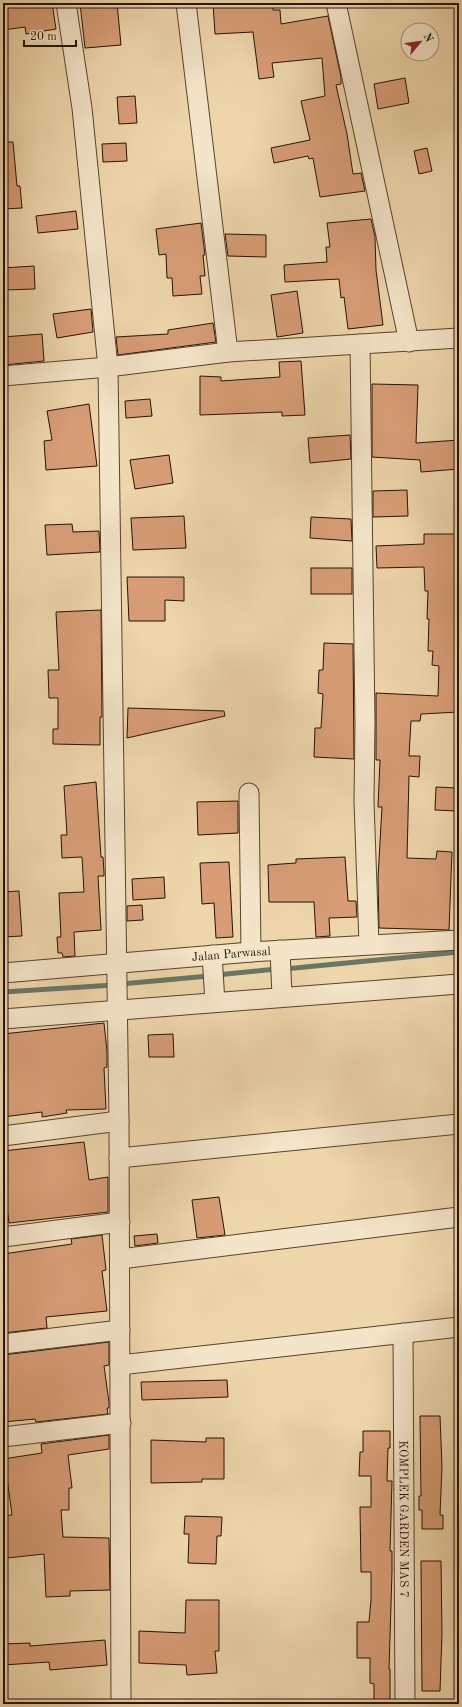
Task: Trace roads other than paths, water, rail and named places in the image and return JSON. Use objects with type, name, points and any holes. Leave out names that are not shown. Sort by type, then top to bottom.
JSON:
[{"type":"street","points":[[66,3],[82,108],[108,367],[120,1222],[121,1704]]},
{"type":"street","points":[[186,3],[228,352]]},
{"type":"street","points":[[336,3],[409,342]]},
{"type":"street","points":[[3,376],[108,367],[228,352],[459,338]]},
{"type":"street","points":[[360,344],[365,723],[364,801],[369,944]]},
{"type":"street","points":[[249,793],[251,952]]},
{"type":"street","name":"Jalan Parwasal","points":[[3,973],[116,969],[213,978],[251,952],[280,955],[369,944],[459,940]]},
{"type":"street","points":[[280,955],[282,989]]},
{"type":"street","points":[[3,1019],[117,1002],[213,978],[282,989],[459,984]]},
{"type":"street","points":[[3,1136],[119,1121]]},
{"type":"street","points":[[119,1158],[459,1124]]},
{"type":"street","points":[[120,1259],[459,1217]]},
{"type":"street","points":[[3,1237],[120,1222]]},
{"type":"street","points":[[120,1365],[459,1327]]},
{"type":"street","points":[[3,1344],[120,1330]]},
{"type":"street","name":"KOMPLEK GARDEN MAS 7","points":[[403,1333],[405,1704]]},
{"type":"street","points":[[3,1437],[121,1423]]},
{"type":"waterway","points":[[285,969],[459,952]]},
{"type":"waterway","points":[[217,975],[277,969]]},
{"type":"waterway","points":[[121,984],[209,976]]},
{"type":"waterway","points":[[3,992],[114,985]]}]
